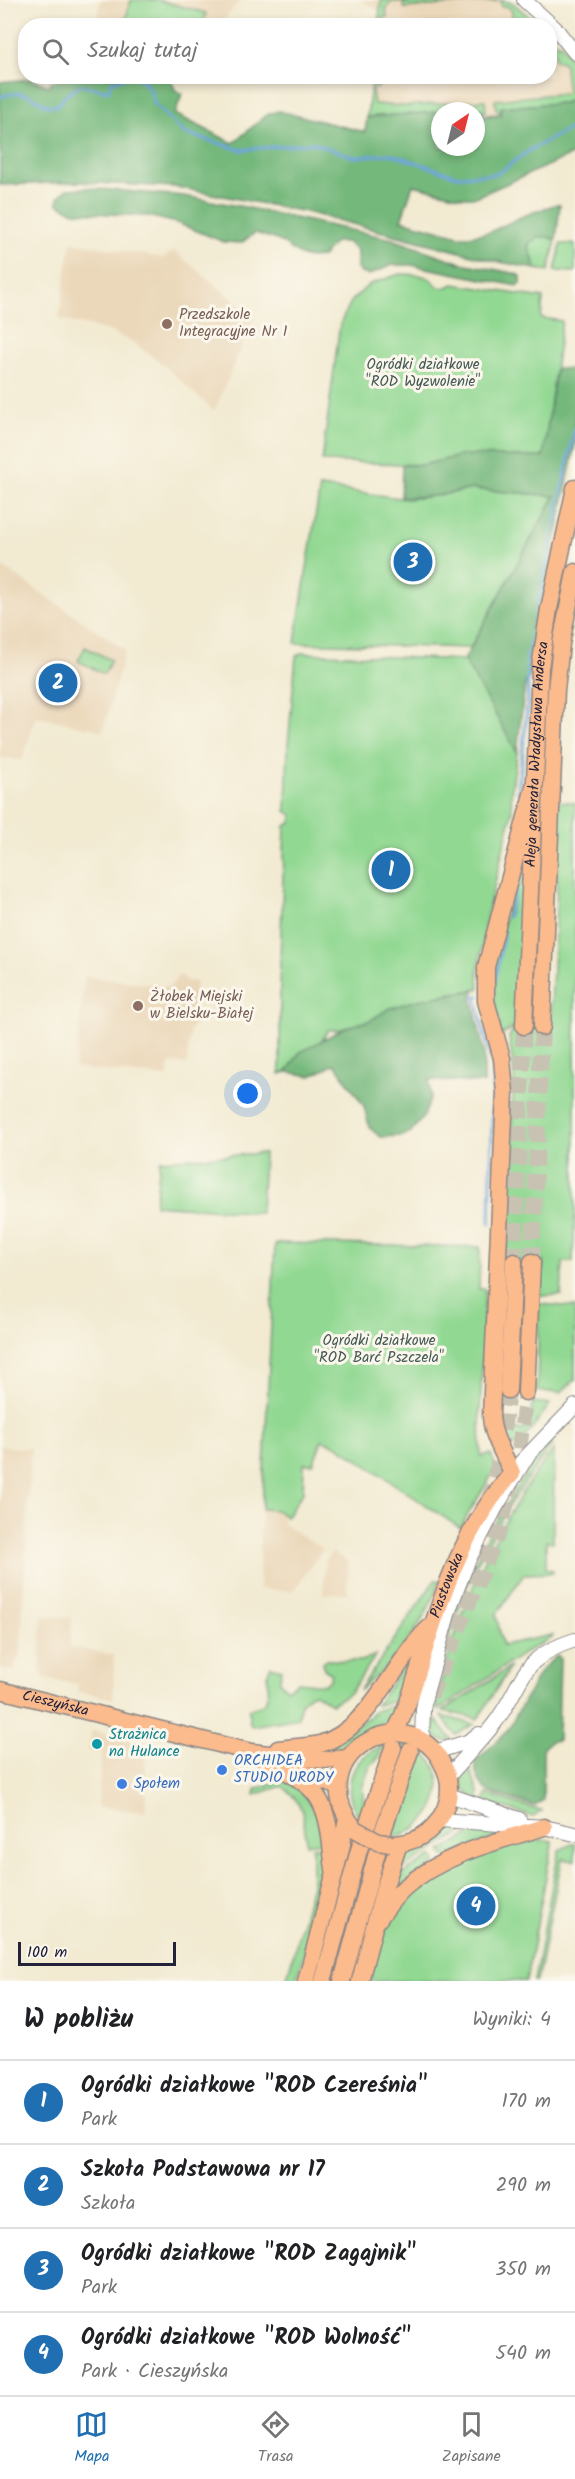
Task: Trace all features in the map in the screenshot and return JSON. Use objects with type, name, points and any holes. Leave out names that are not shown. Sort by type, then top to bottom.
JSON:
[{"type":"main road","name":"Aleja generała Władysława Andersa","points":[[524,1026],[542,649],[575,488]]},
{"type":"main road","name":"Aleja generała Władysława Andersa","points":[[542,1028],[556,690],[561,644],[575,572]]},
{"type":"main road","points":[[512,1473],[494,1437],[491,1416],[506,1094],[502,1058],[486,1001],[485,977],[491,944],[535,783]]},
{"type":"main road","points":[[508,1390],[514,1262]]},
{"type":"main road","points":[[525,1392],[532,1262]]},
{"type":"main road","name":"Piastowska","points":[[393,1741],[432,1626],[465,1540],[493,1493],[512,1473]]},
{"type":"main road","points":[[250,1752],[320,1744],[346,1729],[362,1715],[416,1640],[432,1626]]},
{"type":"main road","name":"Cieszyńska","points":[[0,1690],[250,1752],[324,1760],[348,1758]]},
{"type":"main road","points":[[383,1735],[393,1741],[408,1736],[422,1748],[448,1776],[449,1795],[440,1820],[426,1834],[395,1844],[378,1842],[351,1824],[342,1809],[338,1788],[341,1772],[348,1758],[363,1743],[383,1735]]},
{"type":"main road","points":[[323,1981],[358,1850],[393,1741]]},
{"type":"main road","points":[[342,1981],[380,1842],[422,1748]]},
{"type":"main road","points":[[250,1752],[302,1782],[313,1791],[326,1814],[334,1874]]},
{"type":"main road","name":"Cieszyńska","points":[[250,1752],[338,1788]]},
{"type":"main road","points":[[306,1981],[334,1874],[351,1824]]},
{"type":"main road","points":[[375,1924],[406,1886],[435,1869],[478,1846],[544,1827]]},
{"type":"main road","points":[[360,1981],[395,1844]]},
{"type":"street","points":[[524,0],[544,18]]},
{"type":"street","points":[[557,30],[575,52]]},
{"type":"street","name":"Piastowska","points":[[512,1473],[575,1406]]},
{"type":"street","name":"Piastowska","points":[[422,1748],[423,1709],[426,1694],[459,1582],[496,1507],[528,1455]]},
{"type":"street","points":[[448,1776],[494,1724],[532,1662],[548,1651],[575,1640]]},
{"type":"street","points":[[422,1748],[467,1742],[494,1724]]},
{"type":"street","points":[[449,1795],[544,1827],[575,1834]]},
{"type":"street","points":[[440,1820],[544,1827]]},
{"type":"shaded area","points":[[100,0],[239,1],[226,18],[98,18]]},
{"type":"shaded area","points":[[360,0],[508,0],[530,18],[379,18],[380,11]]},
{"type":"shaded area","points":[[557,43],[575,65],[575,98],[564,103],[502,107],[502,115],[485,117],[485,102],[431,102],[431,113],[367,117],[371,84],[557,84]]},
{"type":"shaded area","name":"Przedszkole Integracyjne Nr 1","points":[[71,242],[163,258],[174,251],[254,317],[214,411],[159,361],[131,341],[106,330],[59,319]]},
{"type":"shaded area","points":[[0,565],[125,650],[103,731],[36,716],[22,760],[0,757]]},
{"type":"shaded area","name":"Żłobek Miejski w Bielsku-Białej","points":[[179,974],[187,981],[196,982],[193,1026],[190,1029],[187,1064],[169,1063],[168,1077],[75,1068],[85,976],[170,987]]},
{"type":"shaded area","points":[[0,1446],[31,1449],[20,1658],[17,1660],[14,1671],[0,1669]]},
{"type":"shaded area","points":[[261,1509],[276,1510],[282,1514],[283,1524],[323,1549],[293,1591],[259,1589]]},
{"type":"shaded area","points":[[332,1552],[348,1562],[347,1593],[323,1594],[325,1562]]},
{"type":"shaded area","points":[[42,1616],[72,1618],[70,1647],[114,1655],[113,1699],[77,1691],[78,1684],[46,1679],[40,1671]]},
{"type":"shaded area","points":[[92,1730],[145,1744],[146,1812],[98,1807],[102,1753],[88,1751]]},
{"type":"green space","points":[[131,0],[158,0],[206,13],[205,18],[126,18]]},
{"type":"green space","points":[[381,0],[410,0],[392,2],[386,8],[387,17],[379,18]]},
{"type":"green space","points":[[438,0],[497,1],[404,8],[403,3]]},
{"type":"green space","points":[[500,0],[513,3],[531,18],[512,18],[512,11],[507,6],[502,7]]},
{"type":"green space","points":[[557,44],[561,44],[575,65],[575,98],[564,103],[502,107],[502,115],[485,117],[499,114],[495,100],[567,93],[565,65],[557,61]]},
{"type":"green space","points":[[18,80],[18,84],[49,86],[50,84],[173,84],[175,90],[182,94],[175,114],[233,143],[268,114],[279,111],[365,132],[367,117],[431,113],[431,156],[485,156],[485,117],[501,115],[501,107],[564,103],[575,98],[574,154],[476,197],[462,197],[413,185],[401,220],[459,236],[469,236],[490,232],[523,216],[557,204],[560,205],[556,240],[541,237],[534,239],[528,245],[536,269],[495,261],[306,212],[176,187],[79,182],[0,185],[0,82]]},
{"type":"green space","points":[[371,84],[379,84],[378,88],[372,89],[374,104],[407,106],[431,104],[431,113],[367,117]]},
{"type":"green space","points":[[485,100],[486,111],[485,102],[459,102]]},
{"type":"green space","points":[[88,188],[184,196],[392,239],[461,263],[513,273],[521,276],[521,284],[517,286],[411,265],[392,265],[369,275],[361,273],[357,268],[357,251],[347,242],[335,242],[322,257],[310,258],[301,255],[280,241],[255,233],[241,243],[224,242],[177,223],[148,216],[74,212],[58,204],[58,198],[67,189]]},
{"type":"green space","points":[[545,236],[556,240],[549,271],[536,269],[528,245],[534,238]]},
{"type":"green space","points":[[561,244],[575,244],[575,272],[555,271]]},
{"type":"green space","name":"Ogródki działkowe \"ROD Wyzwolenie\"","points":[[400,274],[426,277],[438,287],[445,288],[453,284],[543,298],[541,318],[562,321],[543,458],[464,455],[422,465],[322,461],[340,324],[352,300],[370,284]]},
{"type":"green space","points":[[556,368],[575,370],[575,444],[539,622],[533,673],[525,683],[517,752],[464,660],[555,496],[472,489],[435,496],[401,498],[402,465],[422,465],[464,455],[543,457]]},
{"type":"green space","points":[[320,487],[407,499],[472,489],[555,496],[470,648],[295,643]]},
{"type":"green space","points":[[85,647],[111,660],[104,674],[78,661]]},
{"type":"green space","points":[[301,653],[464,660],[517,752],[511,795],[512,813],[487,915],[478,973],[479,989],[434,996],[434,1020],[409,1026],[328,1030],[316,1051],[294,1070],[280,1074],[280,960],[285,826],[291,823],[292,815],[286,811],[288,746],[296,656]]},
{"type":"green space","points":[[558,801],[575,803],[575,1214],[573,1262],[563,1262],[561,1295],[540,1296],[543,1262],[506,1260],[514,1075],[509,1037],[515,1027],[501,1035],[490,976],[526,833],[519,1026],[550,1027],[557,890]]},
{"type":"green space","points":[[474,990],[472,999],[484,1052],[484,1083],[429,1080],[431,1096],[424,1116],[411,1132],[402,1136],[380,1137],[369,1127],[364,1106],[335,1064],[311,1076],[287,1072],[299,1053],[344,1028],[371,1020],[388,1009],[417,1000]]},
{"type":"green space","points":[[264,1153],[261,1213],[155,1205],[160,1160]]},
{"type":"green space","name":"Ogródki działkowe \"ROD Barć Pszczela\"","points":[[280,1243],[480,1247],[479,1289],[485,1289],[480,1415],[481,1456],[491,1454],[496,1468],[460,1528],[336,1445],[322,1440],[313,1464],[304,1464],[303,1493],[286,1517],[276,1510],[262,1509],[275,1245]]},
{"type":"green space","points":[[539,1304],[575,1307],[575,1380],[560,1393],[537,1391]]},
{"type":"green space","points":[[533,1402],[550,1404],[526,1436],[507,1449],[496,1428],[523,1430],[528,1427]]},
{"type":"green space","points":[[550,1442],[553,1443],[509,1505],[473,1571],[456,1617],[430,1708],[444,1644],[462,1590],[501,1513],[516,1488]]},
{"type":"green space","points":[[554,1449],[553,1542],[546,1541],[546,1569],[553,1570],[553,1573],[524,1574],[496,1615],[503,1645],[553,1635],[552,1638],[532,1648],[437,1710],[440,1688],[450,1652],[480,1571],[520,1496]]},
{"type":"green space","points":[[435,1580],[440,1580],[418,1627],[397,1654],[359,1691]]},
{"type":"green space","points":[[422,1640],[403,1700],[376,1705]]},
{"type":"green space","points":[[376,1655],[350,1693],[331,1704],[315,1693],[302,1702],[298,1718],[252,1726],[249,1723],[249,1709],[262,1705],[266,1700],[271,1666],[281,1669],[280,1682],[287,1689],[298,1682],[324,1685],[330,1680],[332,1674],[324,1669],[323,1662],[326,1660],[361,1661]]},
{"type":"green space","points":[[557,1656],[560,1658],[558,1740],[551,1741],[543,1748],[543,1800],[535,1806],[489,1792],[478,1779],[475,1762],[507,1731],[542,1669]]},
{"type":"green space","points":[[510,1667],[478,1719],[443,1711]]},
{"type":"green space","points":[[401,1706],[387,1721],[328,1751],[377,1710]]},
{"type":"green space","points":[[427,1714],[432,1715],[453,1741],[441,1740],[433,1734]]},
{"type":"green space","points":[[441,1716],[474,1724],[456,1735]]},
{"type":"green space","points":[[390,1744],[409,1746],[424,1753],[433,1764],[438,1777],[438,1792],[434,1807],[424,1820],[410,1831],[395,1837],[390,1835],[396,1813],[405,1804],[413,1780],[406,1749],[381,1750],[379,1757],[370,1766],[362,1788],[364,1801],[359,1817],[350,1794],[350,1783],[358,1763],[377,1748]]},
{"type":"green space","points":[[468,1765],[479,1793],[478,1800],[464,1789],[462,1781]]},
{"type":"green space","points":[[282,1779],[300,1791],[311,1804],[318,1821],[321,1842],[306,1844],[302,1811],[295,1799],[282,1786],[255,1795],[256,1789]]},
{"type":"green space","points":[[487,1794],[542,1811],[533,1817],[484,1802]]},
{"type":"green space","points":[[472,1826],[405,1867],[399,1863],[409,1854],[434,1841],[451,1827]]},
{"type":"green space","points":[[478,1829],[516,1830],[445,1857],[441,1851]]},
{"type":"green space","points":[[552,1841],[552,1845],[526,1981],[369,1981],[386,1925],[395,1908],[407,1894],[443,1870],[464,1860],[507,1845]]},
{"type":"green space","points":[[575,1843],[575,1861],[562,1859],[537,1981],[534,1981],[559,1850]]},
{"type":"green space","points":[[321,1846],[320,1881],[310,1931],[296,1981],[286,1981],[312,1886],[312,1847]]},
{"type":"green space","points":[[432,1856],[436,1862],[388,1896],[396,1869],[402,1874]]},
{"type":"green space","points":[[355,1891],[358,1894],[335,1981],[330,1981]]},
{"type":"waterway","points":[[0,97],[12,94],[28,95],[49,106],[57,106],[66,95],[80,85],[108,91],[111,84]]},
{"type":"waterway","points":[[145,84],[149,87],[155,105],[184,133],[241,150],[313,143],[354,157],[391,154],[457,176],[497,174],[530,150],[575,126]]},
{"type":"waterway","points":[[518,793],[528,702],[527,658],[575,427]]},
{"type":"waterway","points":[[508,917],[518,881]]},
{"type":"waterway","points":[[493,993],[504,932]]},
{"type":"waterway","points":[[479,996],[475,996],[493,1069],[490,1224]]},
{"type":"tunnel","points":[[514,1262],[524,1026]]},
{"type":"tunnel","points":[[532,1262],[542,1027]]},
{"type":"tunnel","points":[[489,1501],[500,1457],[508,1390]]},
{"type":"tunnel","points":[[430,1696],[500,1528],[518,1459],[526,1392]]},
{"type":"place","name":"Przedszkole Integracyjne Nr 1","points":[[167,324]]},
{"type":"place","name":"Ogródki działkowe \"ROD Zagajnik\"","points":[[413,562]]},
{"type":"place","name":"Szkoła Podstawowa nr 17","points":[[58,683]]},
{"type":"place","name":"Ogródki działkowe \"ROD Czereśnia\"","points":[[391,870]]},
{"type":"place","name":"Żłobek Miejski w Bielsku-Białej","points":[[138,1006]]},
{"type":"place","name":"Strażnica na Hulance","points":[[97,1744]]},
{"type":"place","name":"ORCHIDEA STUDIO URODY","points":[[222,1770]]},
{"type":"place","name":"Społem","points":[[122,1784]]},
{"type":"place","name":"Ogródki działkowe \"ROD Wolność\"","points":[[476,1906]]}]
